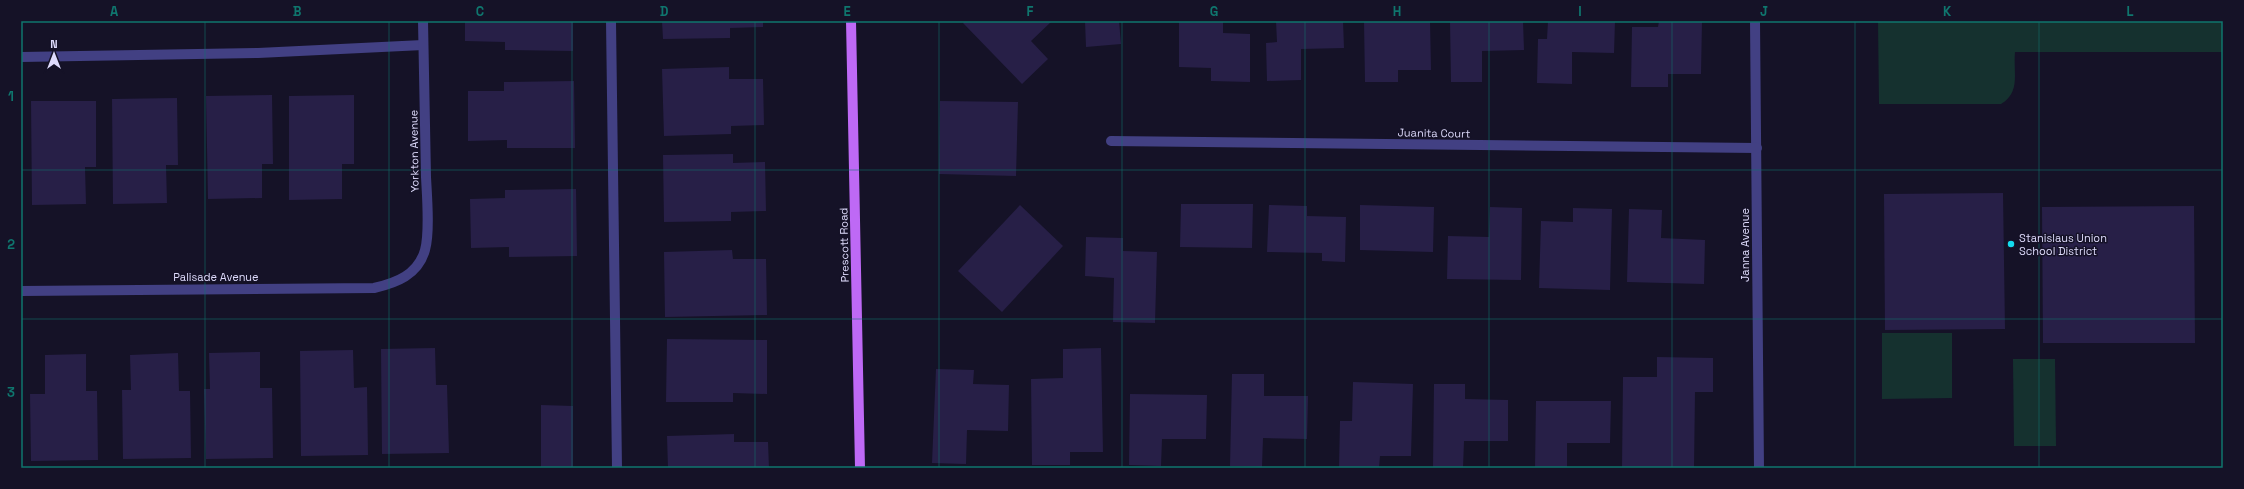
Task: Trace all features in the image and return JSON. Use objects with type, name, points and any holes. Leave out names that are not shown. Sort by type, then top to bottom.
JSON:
[{"type":"main road","name":"Prescott Road","points":[[851,21],[860,468]]},
{"type":"street","name":"Yorkton Avenue","points":[[408,275],[418,264],[425,250],[427,215],[423,21]]},
{"type":"street","points":[[611,21],[617,468]]},
{"type":"street","name":"Janna Avenue","points":[[1755,21],[1759,468]]},
{"type":"street","points":[[21,57],[258,53],[423,45]]},
{"type":"street","name":"Juanita Court","points":[[1111,141],[1757,148]]},
{"type":"street","name":"Palisade Avenue","points":[[21,291],[374,288],[396,283],[408,275]]},
{"type":"green space","points":[[1878,21],[2223,21],[2223,52],[2015,52],[2014,88],[2007,99],[2001,104],[1879,104]]},
{"type":"green space","points":[[1882,333],[1952,333],[1952,398],[1882,399]]},
{"type":"green space","points":[[2013,359],[2055,359],[2056,446],[2014,446]]},
{"type":"building","points":[[465,21],[573,21],[573,51],[505,50],[505,42],[465,41]]},
{"type":"building","points":[[662,21],[763,21],[763,27],[730,28],[730,38],[663,39]]},
{"type":"building","points":[[965,21],[1052,21],[1031,41],[1048,59],[1022,84],[963,23]]},
{"type":"building","points":[[1085,21],[1119,21],[1121,44],[1086,47]]},
{"type":"building","points":[[1179,21],[1223,21],[1223,33],[1250,34],[1250,82],[1211,81],[1211,68],[1179,67]]},
{"type":"building","points":[[1276,21],[1343,21],[1344,48],[1301,49],[1301,80],[1267,81],[1266,43],[1277,42]]},
{"type":"building","points":[[1364,21],[1430,21],[1431,70],[1398,70],[1398,82],[1365,82]]},
{"type":"building","points":[[1450,21],[1523,21],[1524,50],[1482,51],[1482,82],[1451,82]]},
{"type":"building","points":[[1548,21],[1615,21],[1614,53],[1572,52],[1572,84],[1537,83],[1538,39],[1547,39]]},
{"type":"building","points":[[1659,21],[1702,21],[1701,74],[1668,74],[1668,87],[1631,87],[1632,27],[1658,27]]},
{"type":"building","points":[[729,67],[729,79],[763,79],[764,125],[731,126],[731,134],[664,136],[662,69]]},
{"type":"building","points":[[574,81],[575,148],[507,148],[507,140],[468,141],[468,91],[504,91],[504,82]]},
{"type":"building","points":[[272,95],[273,164],[262,164],[262,198],[208,199],[206,96]]},
{"type":"building","points":[[354,95],[354,164],[342,164],[342,199],[289,200],[289,96]]},
{"type":"building","points":[[177,98],[178,165],[166,165],[167,203],[113,204],[112,99]]},
{"type":"building","points":[[31,101],[96,101],[96,167],[85,167],[86,204],[32,205]]},
{"type":"building","points":[[940,101],[1018,102],[1016,176],[939,174]]},
{"type":"building","points":[[733,154],[733,163],[765,162],[766,211],[731,212],[731,221],[664,222],[663,155]]},
{"type":"building","points":[[576,189],[577,256],[509,257],[509,247],[471,248],[470,199],[505,198],[505,190]]},
{"type":"building","points":[[2003,193],[2005,329],[1885,330],[1884,194]]},
{"type":"building","points":[[1181,204],[1253,204],[1252,248],[1180,247]]},
{"type":"building","points":[[1020,205],[1063,246],[1002,312],[958,271]]},
{"type":"building","points":[[1269,205],[1307,206],[1307,216],[1346,217],[1345,262],[1322,261],[1322,253],[1267,252]]},
{"type":"building","points":[[1360,205],[1434,207],[1433,252],[1360,250]]},
{"type":"building","points":[[2194,206],[2195,343],[2043,343],[2042,207]]},
{"type":"building","points":[[1490,207],[1522,208],[1521,280],[1447,279],[1448,236],[1489,237]]},
{"type":"building","points":[[1573,208],[1612,209],[1610,290],[1539,288],[1541,221],[1573,222]]},
{"type":"building","points":[[1629,209],[1662,210],[1661,238],[1705,240],[1704,284],[1627,282]]},
{"type":"building","points":[[1086,237],[1123,238],[1123,251],[1157,252],[1155,323],[1113,322],[1114,278],[1085,276]]},
{"type":"building","points":[[732,250],[733,259],[766,259],[767,315],[665,317],[664,252]]},
{"type":"building","points":[[667,339],[767,340],[767,394],[733,393],[733,402],[666,402]]},
{"type":"building","points":[[435,348],[436,385],[447,385],[449,453],[382,454],[381,349]]},
{"type":"building","points":[[1101,348],[1103,452],[1070,452],[1070,465],[1032,465],[1031,379],[1063,378],[1063,349]]},
{"type":"building","points":[[353,350],[354,388],[367,387],[368,455],[301,456],[300,351]]},
{"type":"building","points":[[260,352],[260,388],[272,388],[273,458],[206,459],[204,389],[210,389],[209,353]]},
{"type":"building","points":[[178,353],[179,391],[190,391],[191,458],[123,459],[122,390],[131,390],[130,355]]},
{"type":"building","points":[[86,354],[86,391],[97,391],[98,460],[31,461],[30,394],[45,394],[45,355]]},
{"type":"building","points":[[1657,357],[1713,358],[1713,392],[1695,392],[1694,468],[1622,468],[1623,377],[1657,377]]},
{"type":"building","points":[[936,369],[974,370],[973,384],[1009,385],[1008,431],[967,430],[966,464],[932,463]]},
{"type":"building","points":[[1232,374],[1264,374],[1264,396],[1308,396],[1307,439],[1263,438],[1262,467],[1230,466]]},
{"type":"building","points":[[1353,382],[1413,384],[1411,456],[1380,456],[1379,468],[1339,468],[1340,421],[1352,421]]},
{"type":"building","points":[[1434,384],[1465,384],[1465,399],[1508,400],[1508,441],[1464,441],[1463,468],[1433,468]]},
{"type":"building","points":[[1130,394],[1207,395],[1206,439],[1162,439],[1161,466],[1129,465]]},
{"type":"building","points":[[1536,401],[1611,401],[1610,443],[1567,443],[1567,468],[1535,468]]},
{"type":"building","points":[[541,405],[573,406],[573,468],[541,468]]},
{"type":"building","points":[[734,434],[734,442],[768,442],[769,468],[668,468],[667,436]]},
{"type":"place","name":"Stanislaus Union School District","points":[[2011,244]]}]
